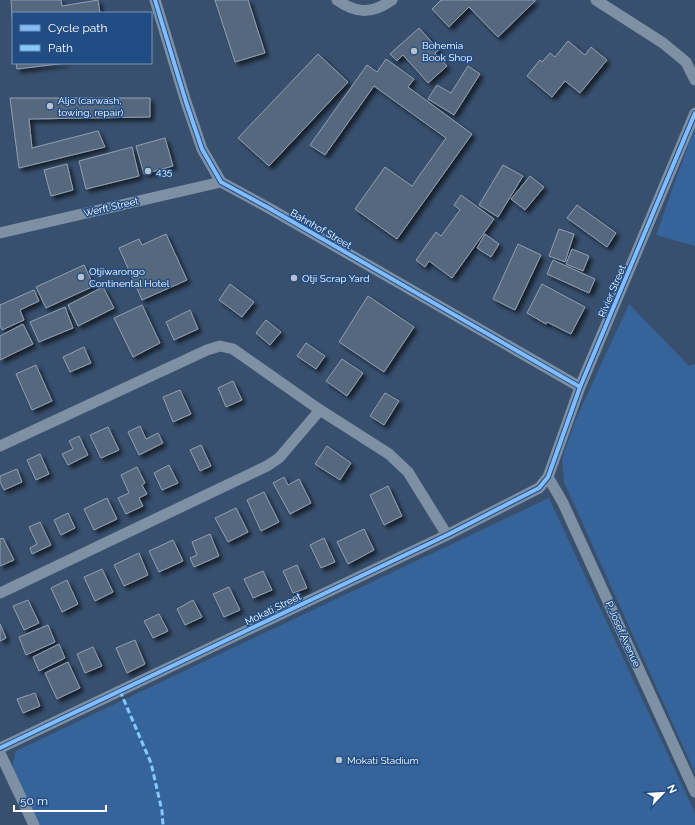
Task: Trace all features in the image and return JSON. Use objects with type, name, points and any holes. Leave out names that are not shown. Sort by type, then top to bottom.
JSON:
[{"type":"street","points":[[155,0],[202,149],[221,182]]},
{"type":"street","points":[[337,0],[358,11],[373,10],[392,0]]},
{"type":"street","points":[[596,0],[663,42],[686,62],[695,80]]},
{"type":"street","name":"Rivier Street","points":[[548,477],[580,387],[695,113]]},
{"type":"street","name":"Werft Street","points":[[0,233],[221,182]]},
{"type":"street","name":"Bahnhof Street","points":[[221,182],[580,387]]},
{"type":"street","points":[[0,446],[207,350],[220,346],[233,349],[320,410],[389,454],[408,472],[447,535]]},
{"type":"street","points":[[0,593],[267,466],[279,458],[320,410]]},
{"type":"street","name":"Mokati Street","points":[[0,748],[447,535],[539,488],[548,477]]},
{"type":"street","name":"P. Josef Avenue","points":[[548,477],[566,509],[695,792]]},
{"type":"street","points":[[0,754],[34,825]]},
{"type":"shaded area","points":[[695,126],[695,246],[656,235]]},
{"type":"shaded area","points":[[629,304],[689,366],[695,364],[695,773],[564,482],[562,459],[576,419]]},
{"type":"shaded area","points":[[549,498],[695,813],[695,825],[39,825],[12,767],[16,751]]},
{"type":"building","points":[[11,0],[61,0],[62,6],[98,0],[100,12],[12,12],[12,14]]},
{"type":"building","points":[[215,0],[248,0],[265,53],[235,62]]},
{"type":"building","points":[[441,0],[535,1],[498,37],[469,7],[449,27],[432,9]]},
{"type":"building","points":[[419,28],[439,50],[435,53],[447,66],[428,83],[403,55],[397,61],[390,54]]},
{"type":"building","points":[[568,41],[585,55],[591,47],[607,60],[580,93],[565,81],[552,97],[527,76],[540,60],[542,62],[550,53],[555,57]]},
{"type":"building","points":[[318,54],[348,82],[269,166],[238,138]]},
{"type":"building","points":[[386,59],[414,79],[408,87],[472,134],[397,239],[355,209],[385,167],[412,186],[446,138],[374,86],[325,155],[310,145],[367,65],[377,72]]},
{"type":"building","points":[[16,64],[58,64],[17,69]]},
{"type":"building","points":[[468,66],[480,74],[454,115],[428,99],[437,85],[451,93]]},
{"type":"building","points":[[10,98],[150,98],[150,117],[29,119],[32,148],[98,131],[105,147],[19,168]]},
{"type":"building","points":[[165,138],[173,166],[144,174],[136,146]]},
{"type":"building","points":[[132,147],[139,176],[86,189],[79,161]]},
{"type":"building","points":[[67,164],[73,190],[51,196],[44,170]]},
{"type":"building","points":[[503,165],[523,176],[498,217],[479,205]]},
{"type":"building","points":[[530,176],[544,187],[525,210],[511,199]]},
{"type":"building","points":[[461,195],[494,219],[452,278],[429,261],[425,267],[416,260],[436,232],[441,236],[460,210],[454,205]]},
{"type":"building","points":[[577,205],[616,233],[607,247],[567,218]]},
{"type":"building","points":[[559,229],[574,234],[565,262],[549,256]]},
{"type":"building","points":[[166,234],[187,280],[142,300],[119,248],[139,239],[142,245]]},
{"type":"building","points":[[485,234],[499,244],[491,257],[477,248]]},
{"type":"building","points":[[518,244],[541,255],[515,310],[493,299]]},
{"type":"building","points":[[572,249],[589,256],[583,271],[566,264]]},
{"type":"building","points":[[553,260],[595,279],[589,293],[547,274]]},
{"type":"building","points":[[84,265],[94,286],[46,308],[36,287]]},
{"type":"building","points":[[230,284],[254,302],[242,317],[219,300]]},
{"type":"building","points":[[542,284],[585,307],[571,334],[547,322],[546,324],[527,313]]},
{"type":"building","points":[[103,287],[114,308],[78,326],[68,305]]},
{"type":"building","points":[[34,290],[39,301],[20,310],[24,320],[2,330],[0,325],[0,305]]},
{"type":"building","points":[[368,296],[414,327],[384,372],[339,342]]},
{"type":"building","points":[[142,305],[160,343],[133,357],[114,318]]},
{"type":"building","points":[[65,307],[73,328],[39,342],[30,322]]},
{"type":"building","points":[[190,310],[198,329],[174,340],[166,322]]},
{"type":"building","points":[[266,320],[281,332],[270,345],[256,333]]},
{"type":"building","points":[[23,324],[33,344],[0,360],[0,336]]},
{"type":"building","points":[[306,343],[325,356],[316,369],[297,356]]},
{"type":"building","points":[[84,347],[91,363],[70,372],[63,357]]},
{"type":"building","points":[[342,359],[363,373],[347,396],[326,381]]},
{"type":"building","points":[[36,365],[52,401],[32,410],[16,374]]},
{"type":"building","points":[[233,381],[242,400],[226,407],[218,388]]},
{"type":"building","points":[[180,390],[191,414],[173,422],[163,397]]},
{"type":"building","points":[[385,393],[399,401],[384,425],[370,416]]},
{"type":"building","points":[[140,426],[146,439],[158,433],[163,443],[139,455],[128,432]]},
{"type":"building","points":[[108,427],[119,450],[101,458],[90,435]]},
{"type":"building","points":[[79,436],[88,455],[68,465],[62,454],[73,449],[69,441]]},
{"type":"building","points":[[201,445],[211,466],[200,471],[190,450]]},
{"type":"building","points":[[327,446],[351,463],[340,480],[315,464]]},
{"type":"building","points":[[40,454],[49,474],[36,480],[27,460]]},
{"type":"building","points":[[169,465],[178,483],[162,490],[154,473]]},
{"type":"building","points":[[137,467],[145,483],[142,485],[147,494],[139,498],[143,506],[126,514],[118,498],[129,493],[121,475]]},
{"type":"building","points":[[17,469],[22,482],[4,490],[0,482],[0,476]]},
{"type":"building","points":[[284,477],[288,485],[299,479],[311,503],[290,514],[273,483]]},
{"type":"building","points":[[388,486],[402,516],[384,525],[370,495]]},
{"type":"building","points":[[264,492],[279,522],[261,531],[247,500]]},
{"type":"building","points":[[107,498],[117,519],[94,530],[84,509]]},
{"type":"building","points":[[236,508],[248,532],[228,542],[215,518]]},
{"type":"building","points":[[68,513],[75,528],[61,535],[54,520]]},
{"type":"building","points":[[40,522],[51,545],[32,554],[30,548],[37,544],[29,527]]},
{"type":"building","points":[[364,529],[374,550],[348,564],[337,542]]},
{"type":"building","points":[[210,534],[219,556],[194,567],[190,558],[197,555],[192,542]]},
{"type":"building","points":[[3,538],[14,560],[0,566],[0,539]]},
{"type":"building","points":[[324,538],[335,562],[321,568],[310,545]]},
{"type":"building","points":[[173,540],[183,561],[159,572],[149,551]]},
{"type":"building","points":[[139,553],[148,575],[124,586],[114,565]]},
{"type":"building","points":[[297,565],[307,588],[293,593],[283,571]]},
{"type":"building","points":[[102,569],[113,592],[95,601],[84,577]]},
{"type":"building","points":[[263,571],[272,590],[253,598],[244,579]]},
{"type":"building","points":[[67,580],[78,604],[62,612],[51,588]]},
{"type":"building","points":[[229,587],[240,610],[224,617],[213,594]]},
{"type":"building","points":[[28,600],[39,623],[24,630],[13,606]]},
{"type":"building","points":[[193,600],[202,617],[185,625],[177,609]]},
{"type":"building","points":[[159,614],[168,631],[153,638],[144,621]]},
{"type":"building","points":[[0,624],[6,638],[0,641]]},
{"type":"building","points":[[48,625],[55,642],[26,655],[19,637]]},
{"type":"building","points":[[135,640],[145,664],[127,673],[116,648]]},
{"type":"building","points":[[59,644],[65,658],[39,671],[33,657]]},
{"type":"building","points":[[93,647],[102,666],[85,673],[77,654]]},
{"type":"building","points":[[68,662],[80,688],[57,699],[45,673]]},
{"type":"building","points":[[35,693],[40,706],[23,713],[17,699]]},
{"type":"marked path","points":[[120,691],[151,763],[162,811],[163,825]]},
{"type":"cycle path","points":[[155,0],[202,149],[221,182],[580,387]]},
{"type":"cycle path","points":[[0,748],[447,535],[539,488],[548,477],[580,387],[695,113]]},
{"type":"place","name":"Bohemia Book Shop","points":[[414,51]]},
{"type":"place","name":"Aljo (carwash, towing, repair)","points":[[50,106]]},
{"type":"place","name":"435","points":[[148,171]]},
{"type":"place","name":"Otjiwarongo Continental Hotel","points":[[81,277]]},
{"type":"place","name":"Otji Scrap Yard","points":[[294,278]]},
{"type":"place","name":"Mokati Stadium","points":[[339,760]]}]
